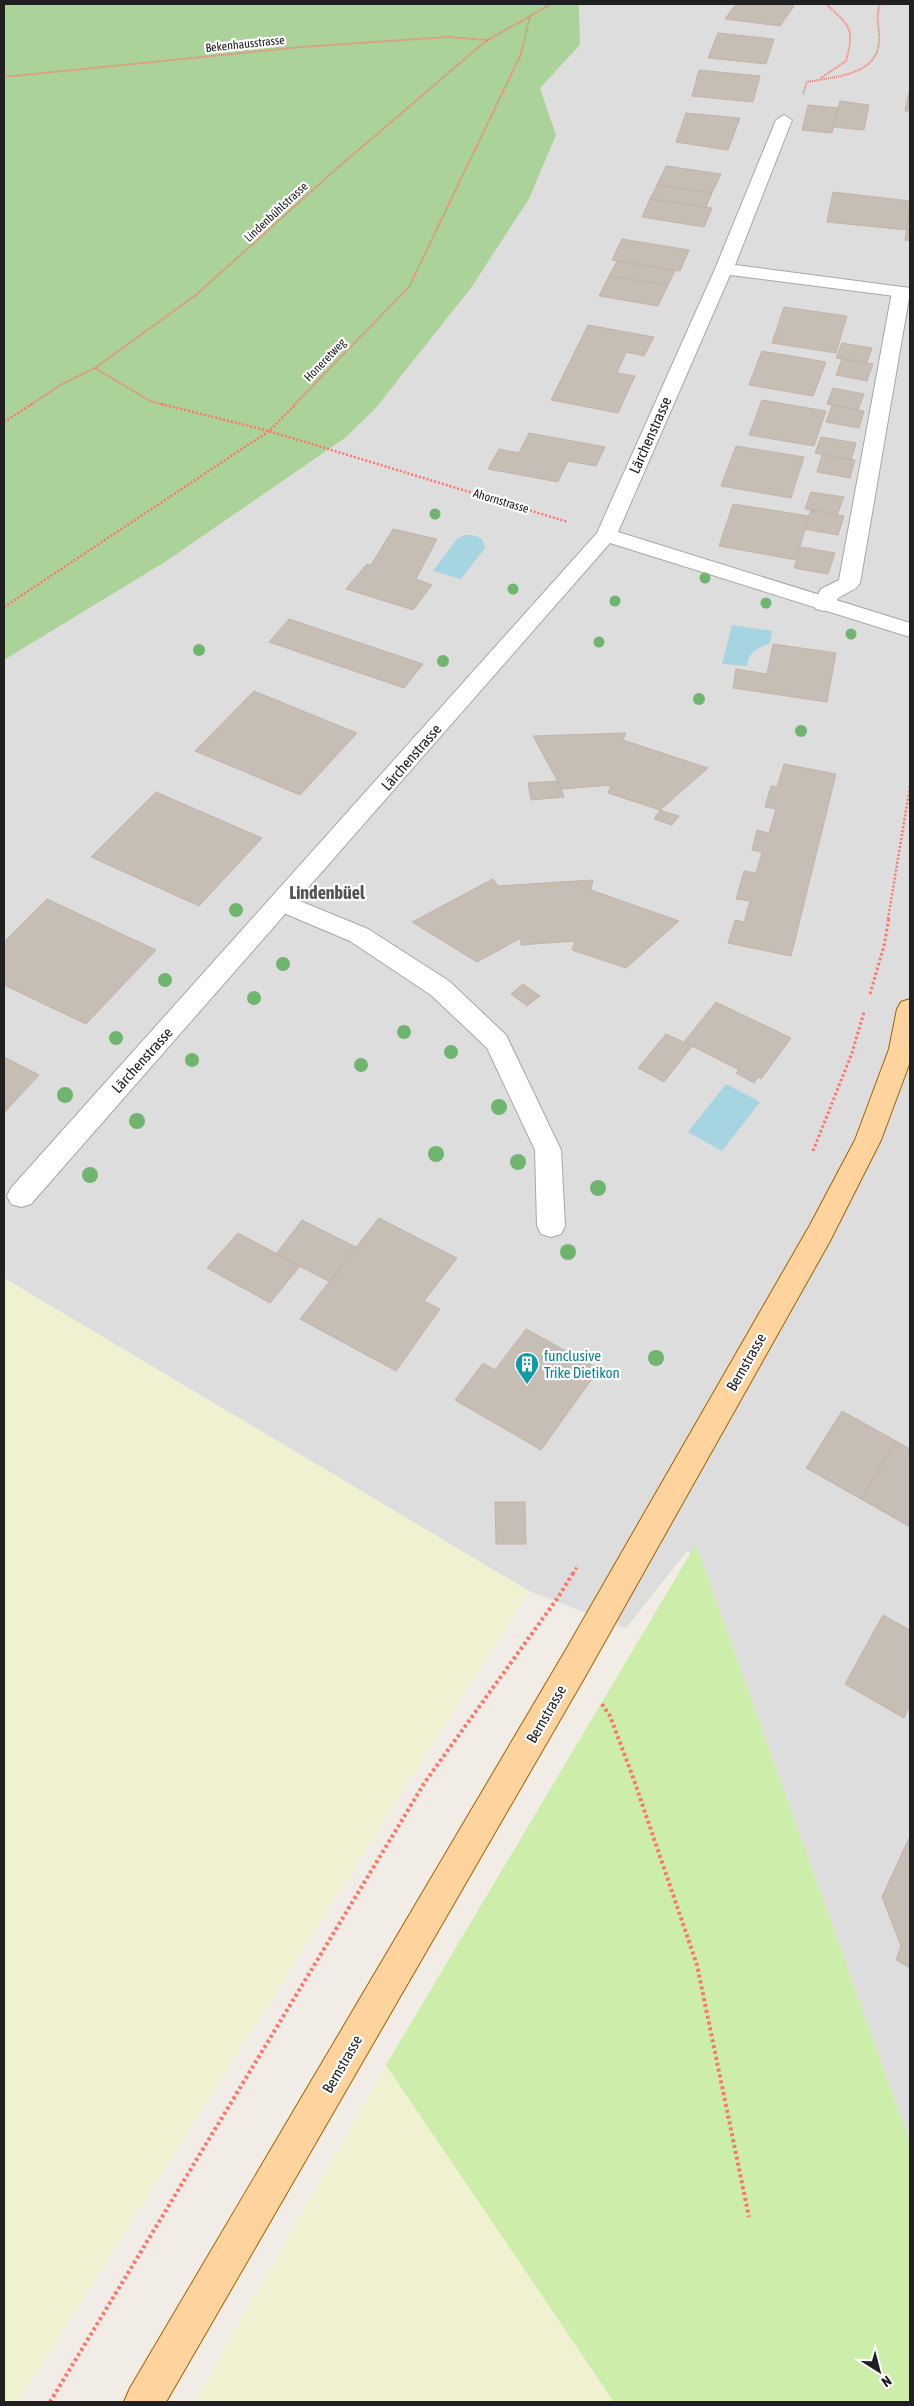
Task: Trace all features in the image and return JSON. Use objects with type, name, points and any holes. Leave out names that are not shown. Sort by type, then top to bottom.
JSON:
[{"type":"main road","name":"Bernstrasse","points":[[144,2402],[575,1664],[829,1216],[868,1140],[902,1049],[910,1009]]},
{"type":"street","name":"Lärchenstrasse","points":[[21,1196],[283,903],[606,535],[724,269],[784,120]]},
{"type":"street","points":[[724,269],[905,292],[849,583],[829,594],[824,604]]},
{"type":"street","points":[[606,535],[910,630]]},
{"type":"street","points":[[283,903],[359,935],[384,951],[440,988],[497,1042],[548,1150],[551,1226]]},
{"type":"path","name":"Lindenbühlstrasse","points":[[4,422],[64,383],[95,368],[196,295],[234,263],[335,170],[488,40],[551,4]]},
{"type":"path","points":[[818,80],[846,61],[852,39],[846,22],[826,4]]},
{"type":"path","points":[[784,120],[796,112],[807,82],[853,73],[871,62],[879,47],[875,16],[880,4]]},
{"type":"path","name":"Honeretweg","points":[[4,607],[269,431],[409,287],[521,54],[530,16]]},
{"type":"path","name":"Bekenhausstrasse","points":[[4,77],[302,47],[447,37],[488,40]]},
{"type":"path","name":"Ahornstrasse","points":[[95,368],[150,401],[269,431],[402,470],[606,535]]},
{"type":"path","points":[[868,1000],[884,946],[910,786]]},
{"type":"path","points":[[811,1158],[852,1053],[865,1009]]},
{"type":"path","points":[[50,2402],[425,1782],[559,1596],[580,1562]]},
{"type":"path","points":[[575,1664],[610,1716],[697,1966],[749,2217]]},
{"type":"shaded area","points":[[579,4],[910,4],[910,2148],[688,1550],[626,1628],[529,1591],[4,1278],[4,660],[165,562],[345,438],[375,409],[471,288],[529,199],[556,135],[540,88],[580,45]]},
{"type":"green space","points":[[4,4],[579,4],[580,45],[540,88],[556,135],[529,199],[471,288],[375,409],[345,438],[165,562],[4,660]]},
{"type":"green space","points":[[4,1278],[529,1591],[18,2402],[4,2402]]},
{"type":"green space","points":[[696,1544],[910,2142],[910,2402],[614,2402],[386,2065]]},
{"type":"green space","points":[[386,2065],[614,2402],[194,2402]]},
{"type":"water","points":[[465,535],[481,539],[485,548],[461,579],[433,571],[457,539]]},
{"type":"water","points":[[732,625],[772,631],[770,643],[752,654],[747,666],[722,664]]},
{"type":"water","points":[[726,1084],[760,1102],[722,1151],[688,1132]]},
{"type":"building","points":[[736,4],[784,4],[794,6],[780,26],[725,19]]},
{"type":"building","points":[[718,33],[774,39],[766,64],[708,58]]},
{"type":"building","points":[[699,70],[760,76],[753,102],[692,96]]},
{"type":"building","points":[[910,87],[910,111],[905,111]]},
{"type":"building","points":[[840,101],[869,105],[864,130],[833,127]]},
{"type":"building","points":[[808,105],[838,108],[832,133],[802,130]]},
{"type":"building","points":[[686,113],[740,118],[728,150],[676,142]]},
{"type":"building","points":[[666,166],[721,174],[712,193],[657,185]]},
{"type":"building","points":[[657,185],[712,193],[706,207],[650,199]]},
{"type":"building","points":[[833,192],[910,201],[907,230],[827,222]]},
{"type":"building","points":[[650,199],[712,208],[704,227],[642,217]]},
{"type":"building","points":[[910,211],[910,241],[905,240]]},
{"type":"building","points":[[622,239],[689,250],[680,271],[612,260]]},
{"type":"building","points":[[617,261],[675,271],[668,285],[609,276]]},
{"type":"building","points":[[609,276],[668,285],[658,306],[599,296]]},
{"type":"building","points":[[784,307],[847,316],[836,353],[772,343]]},
{"type":"building","points":[[588,325],[654,337],[644,356],[626,352],[617,373],[635,376],[618,413],[551,400]]},
{"type":"building","points":[[842,343],[872,348],[867,363],[836,358]]},
{"type":"building","points":[[762,351],[826,362],[813,396],[749,385]]},
{"type":"building","points":[[842,359],[873,364],[867,381],[836,375]]},
{"type":"building","points":[[833,388],[864,394],[858,410],[827,404]]},
{"type":"building","points":[[762,400],[826,411],[814,446],[749,435]]},
{"type":"building","points":[[832,405],[864,411],[859,428],[826,422]]},
{"type":"building","points":[[529,433],[605,447],[596,466],[568,461],[558,482],[488,469],[499,449],[519,453]]},
{"type":"building","points":[[821,437],[856,443],[851,460],[815,453]]},
{"type":"building","points":[[736,446],[804,457],[791,498],[721,486]]},
{"type":"building","points":[[822,455],[855,460],[850,478],[817,472]]},
{"type":"building","points":[[811,492],[844,497],[837,515],[805,509]]},
{"type":"building","points":[[733,504],[809,516],[796,560],[719,546]]},
{"type":"building","points":[[811,510],[844,516],[838,535],[804,529]]},
{"type":"building","points":[[393,529],[437,539],[416,579],[432,585],[413,610],[346,589],[367,564],[371,565]]},
{"type":"building","points":[[801,547],[835,553],[828,574],[794,568]]},
{"type":"building","points":[[289,619],[423,664],[404,688],[269,642]]},
{"type":"building","points":[[773,644],[836,653],[827,702],[733,688],[736,669],[767,674]]},
{"type":"building","points":[[254,691],[357,733],[300,795],[195,751]]},
{"type":"building","points":[[626,733],[623,740],[708,768],[660,810],[608,793],[611,785],[562,789],[533,736]]},
{"type":"building","points":[[784,764],[836,774],[791,956],[728,943],[735,920],[744,922],[750,901],[736,899],[744,871],[756,873],[762,852],[752,850],[757,830],[769,833],[776,809],[765,807],[771,786],[777,787]]},
{"type":"building","points":[[558,781],[564,797],[531,800],[528,783]]},
{"type":"building","points":[[156,792],[262,838],[199,906],[91,857]]},
{"type":"building","points":[[660,810],[679,816],[672,825],[654,819]]},
{"type":"building","points":[[493,879],[498,886],[593,880],[591,890],[679,921],[626,968],[572,950],[575,941],[521,945],[521,938],[477,962],[412,922]]},
{"type":"building","points":[[47,899],[156,950],[86,1024],[4,985],[4,942]]},
{"type":"building","points":[[523,984],[540,996],[527,1006],[511,994]]},
{"type":"building","points":[[716,1002],[791,1038],[761,1079],[758,1077],[754,1083],[736,1073],[739,1070],[684,1042]]},
{"type":"building","points":[[666,1034],[692,1046],[664,1082],[638,1068]]},
{"type":"building","points":[[4,1057],[39,1075],[4,1113]]},
{"type":"building","points":[[379,1218],[457,1258],[424,1301],[440,1309],[396,1371],[300,1319]]},
{"type":"building","points":[[302,1220],[356,1247],[330,1282],[276,1254]]},
{"type":"building","points":[[238,1233],[300,1266],[270,1303],[207,1268]]},
{"type":"building","name":"funclusive Trike Dietikon","points":[[526,1329],[599,1369],[541,1450],[455,1400],[483,1363],[495,1370]]},
{"type":"building","points":[[842,1411],[896,1441],[861,1499],[806,1468]]},
{"type":"building","points":[[896,1441],[910,1449],[910,1527],[861,1499]]},
{"type":"building","points":[[495,1502],[525,1502],[526,1544],[496,1544]]},
{"type":"building","points":[[883,1615],[910,1630],[910,1705],[904,1718],[845,1684]]},
{"type":"building","points":[[910,1836],[910,1968],[896,1960],[901,1946],[882,1897]]},
{"type":"place","name":"funclusive Trike Dietikon","points":[[527,1385]]},
{"type":"district","name":"Lindenbüel","points":[[327,892]]}]
